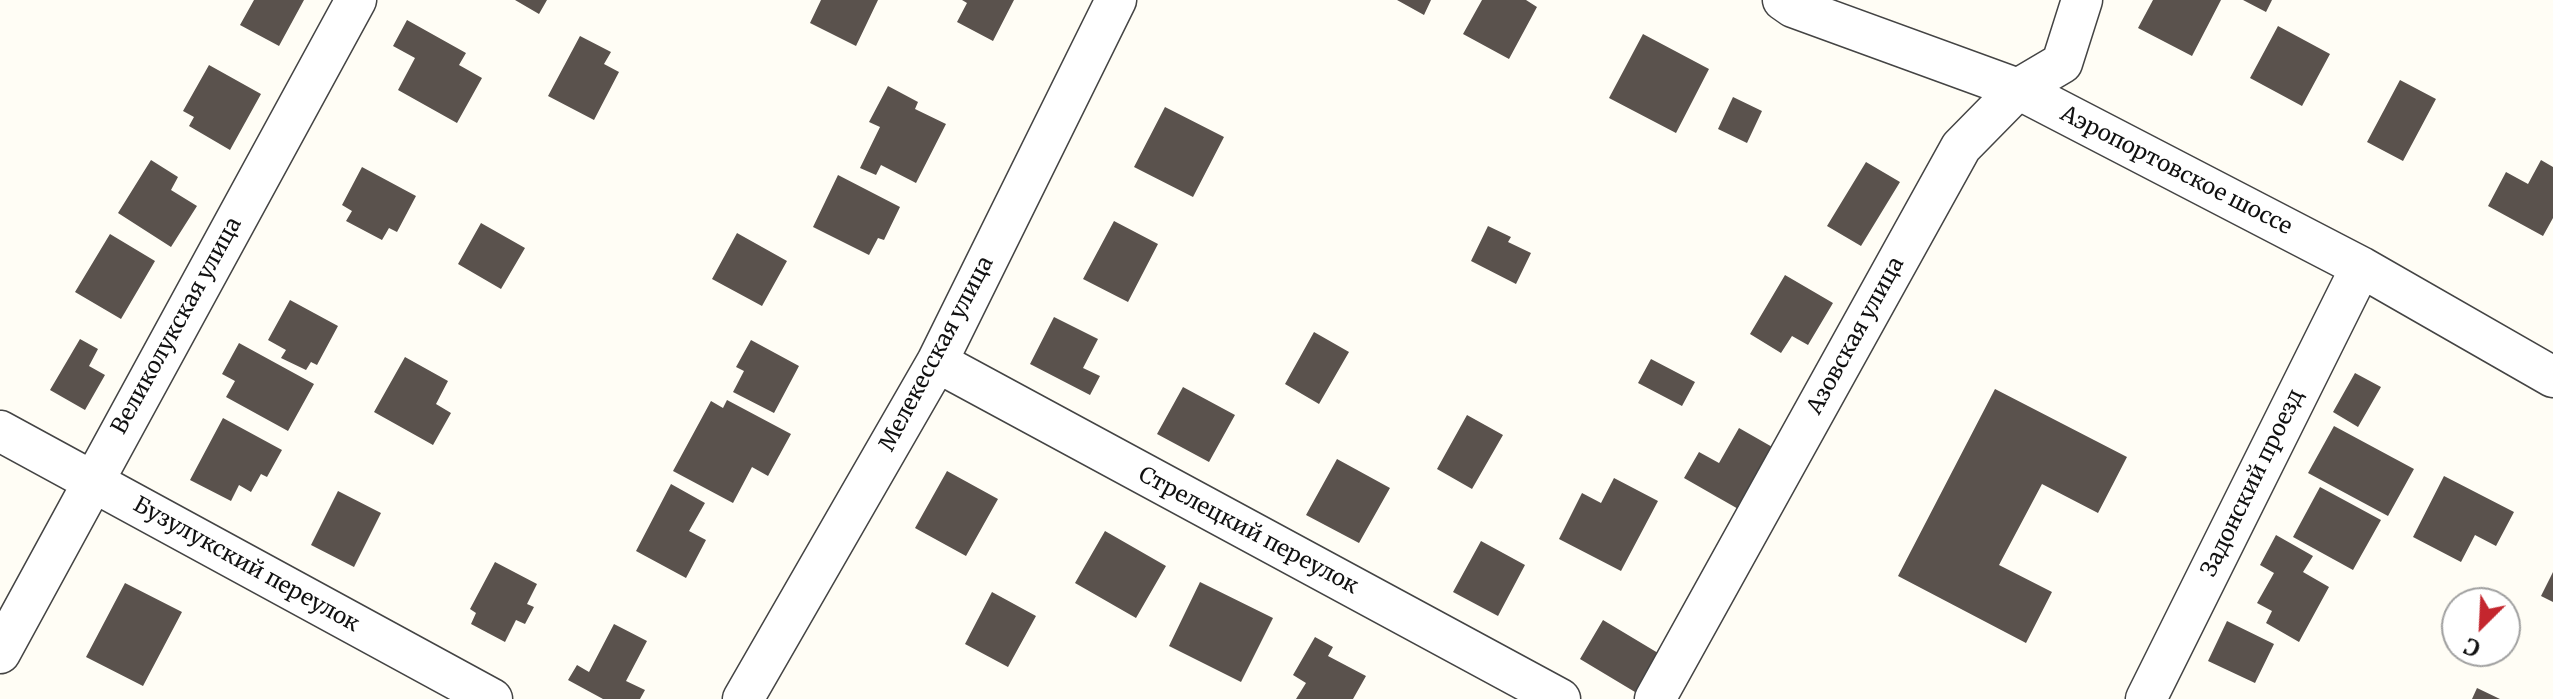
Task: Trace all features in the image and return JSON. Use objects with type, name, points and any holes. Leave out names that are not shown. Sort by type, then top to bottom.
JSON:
[{"type":"street","name":"Великолукская улица","points":[[0,653],[356,0]]},
{"type":"street","name":"Мелекесская улица","points":[[743,699],[937,362],[1116,0]]},
{"type":"street","name":"Аэропортовское шоссе","points":[[1783,0],[1793,7],[2018,89],[2361,267],[2553,377]]},
{"type":"street","name":"Азовская улица","points":[[1655,699],[1961,147],[2018,89],[2062,63],[2082,0]]},
{"type":"street","name":"Задонский проезд","points":[[2146,699],[2361,267]]},
{"type":"street","name":"Стрелецкий переулок","points":[[937,362],[1560,699]]},
{"type":"street","name":"Бузулукский переулок","points":[[0,431],[492,699]]},
{"type":"building","points":[[254,0],[304,0],[279,46],[240,25]]},
{"type":"building","points":[[515,0],[547,0],[539,14]]},
{"type":"building","points":[[821,0],[878,0],[856,46],[810,23]]},
{"type":"building","points":[[962,0],[1014,0],[993,41],[957,22],[967,3]]},
{"type":"building","points":[[1397,0],[1431,0],[1424,15]]},
{"type":"building","points":[[1482,0],[1526,0],[1537,7],[1509,59],[1463,34]]},
{"type":"building","points":[[2153,0],[2221,0],[2192,56],[2138,28]]},
{"type":"building","points":[[2243,0],[2272,0],[2266,12]]},
{"type":"building","points":[[407,20],[466,53],[459,65],[482,78],[457,123],[398,90],[415,58],[393,46]]},
{"type":"building","points":[[2278,26],[2330,54],[2302,106],[2250,78]]},
{"type":"building","points":[[1643,34],[1709,69],[1676,133],[1609,98]]},
{"type":"building","points":[[580,36],[611,52],[604,64],[619,72],[594,120],[548,96]]},
{"type":"building","points":[[209,65],[261,94],[230,150],[189,126],[194,117],[183,111]]},
{"type":"building","points":[[2400,80],[2436,99],[2403,161],[2367,142]]},
{"type":"building","points":[[888,86],[918,102],[915,109],[946,124],[916,183],[881,165],[876,175],[860,168],[880,127],[869,122]]},
{"type":"building","points":[[1733,97],[1762,111],[1747,143],[1718,129]]},
{"type":"building","points":[[1165,107],[1224,137],[1193,197],[1134,167]]},
{"type":"building","points":[[151,160],[178,177],[171,190],[197,206],[171,247],[118,213]]},
{"type":"building","points":[[2541,160],[2553,167],[2553,218],[2543,236],[2488,206],[2506,172],[2528,184]]},
{"type":"building","points":[[1866,162],[1900,182],[1861,246],[1827,226]]},
{"type":"building","points":[[362,167],[416,196],[397,232],[389,228],[382,240],[346,221],[352,211],[342,205]]},
{"type":"building","points":[[838,175],[900,207],[884,240],[878,238],[869,255],[813,227]]},
{"type":"building","points":[[1114,221],[1158,244],[1128,302],[1083,279]]},
{"type":"building","points":[[481,223],[525,248],[501,289],[458,264]]},
{"type":"building","points":[[1488,226],[1511,237],[1508,242],[1531,253],[1516,284],[1471,261]]},
{"type":"building","points":[[737,233],[787,261],[762,306],[712,279]]},
{"type":"building","points":[[110,234],[155,261],[121,319],[75,292]]},
{"type":"building","points":[[1785,275],[1833,303],[1808,345],[1792,336],[1781,353],[1750,334]]},
{"type":"building","points":[[290,300],[338,326],[317,365],[311,362],[306,370],[281,358],[286,350],[268,340]]},
{"type":"building","points":[[1054,317],[1098,339],[1083,368],[1100,376],[1090,395],[1030,364]]},
{"type":"building","points":[[1314,332],[1349,352],[1319,404],[1285,384]]},
{"type":"building","points":[[80,339],[98,349],[89,366],[105,375],[85,410],[50,390]]},
{"type":"building","points":[[751,340],[799,366],[774,413],[733,392],[744,371],[736,367]]},
{"type":"building","points":[[239,343],[314,384],[288,431],[226,397],[235,381],[222,374]]},
{"type":"building","points":[[405,357],[448,381],[436,404],[451,413],[433,445],[374,412]]},
{"type":"building","points":[[1651,359],[1695,382],[1682,406],[1638,383]]},
{"type":"building","points":[[2355,373],[2381,387],[2358,427],[2333,412]]},
{"type":"building","points":[[1183,387],[1235,415],[1209,462],[1157,434]]},
{"type":"building","points":[[1995,389],[2127,457],[2098,513],[2042,484],[1999,565],[2052,592],[2026,643],[1898,576]]},
{"type":"building","points":[[727,400],[791,434],[768,476],[752,467],[733,503],[673,471],[711,401],[723,408]]},
{"type":"building","points":[[1467,415],[1503,435],[1472,489],[1437,469]]},
{"type":"building","points":[[223,418],[282,450],[267,477],[261,474],[251,492],[239,485],[231,501],[190,480]]},
{"type":"building","points":[[2334,426],[2414,469],[2388,516],[2308,473]]},
{"type":"building","points":[[1739,428],[1774,448],[1740,510],[1684,478],[1699,452],[1719,463]]},
{"type":"building","points":[[1337,459],[1390,488],[1359,543],[1306,515]]},
{"type":"building","points":[[947,471],[998,499],[966,556],[915,528]]},
{"type":"building","points":[[2444,476],[2514,512],[2496,546],[2475,535],[2461,562],[2413,537]]},
{"type":"building","points":[[1614,478],[1658,501],[1621,571],[1559,539],[1582,493],[1601,503]]},
{"type":"building","points":[[671,484],[705,503],[689,531],[706,540],[686,578],[636,551]]},
{"type":"building","points":[[2320,487],[2381,520],[2353,570],[2293,537]]},
{"type":"building","points":[[338,491],[381,513],[354,567],[311,545]]},
{"type":"building","points":[[1105,531],[1166,566],[1136,618],[1075,583]]},
{"type":"building","points":[[2276,535],[2313,556],[2303,572],[2329,587],[2299,642],[2266,623],[2272,611],[2257,603],[2274,573],[2260,565]]},
{"type":"building","points":[[1481,541],[1525,565],[1498,616],[1453,592]]},
{"type":"building","points":[[495,562],[537,584],[527,604],[534,607],[525,624],[516,620],[505,642],[471,624],[476,613],[470,609]]},
{"type":"building","points":[[2553,572],[2553,602],[2541,596]]},
{"type":"building","points":[[1200,582],[1273,618],[1241,682],[1169,646]]},
{"type":"building","points":[[125,583],[182,612],[143,686],[86,657]]},
{"type":"building","points":[[992,592],[1036,616],[1008,667],[965,644]]},
{"type":"building","points":[[1603,620],[1658,653],[1635,692],[1580,659]]},
{"type":"building","points":[[2227,621],[2274,644],[2255,683],[2208,661]]},
{"type":"building","points":[[614,624],[647,641],[626,681],[645,690],[640,699],[603,699],[568,680],[577,665],[589,672]]},
{"type":"building","points":[[1315,637],[1333,647],[1328,656],[1366,676],[1353,699],[1296,699],[1306,683],[1293,675]]},
{"type":"building","points":[[2477,688],[2500,699],[2472,699]]}]
